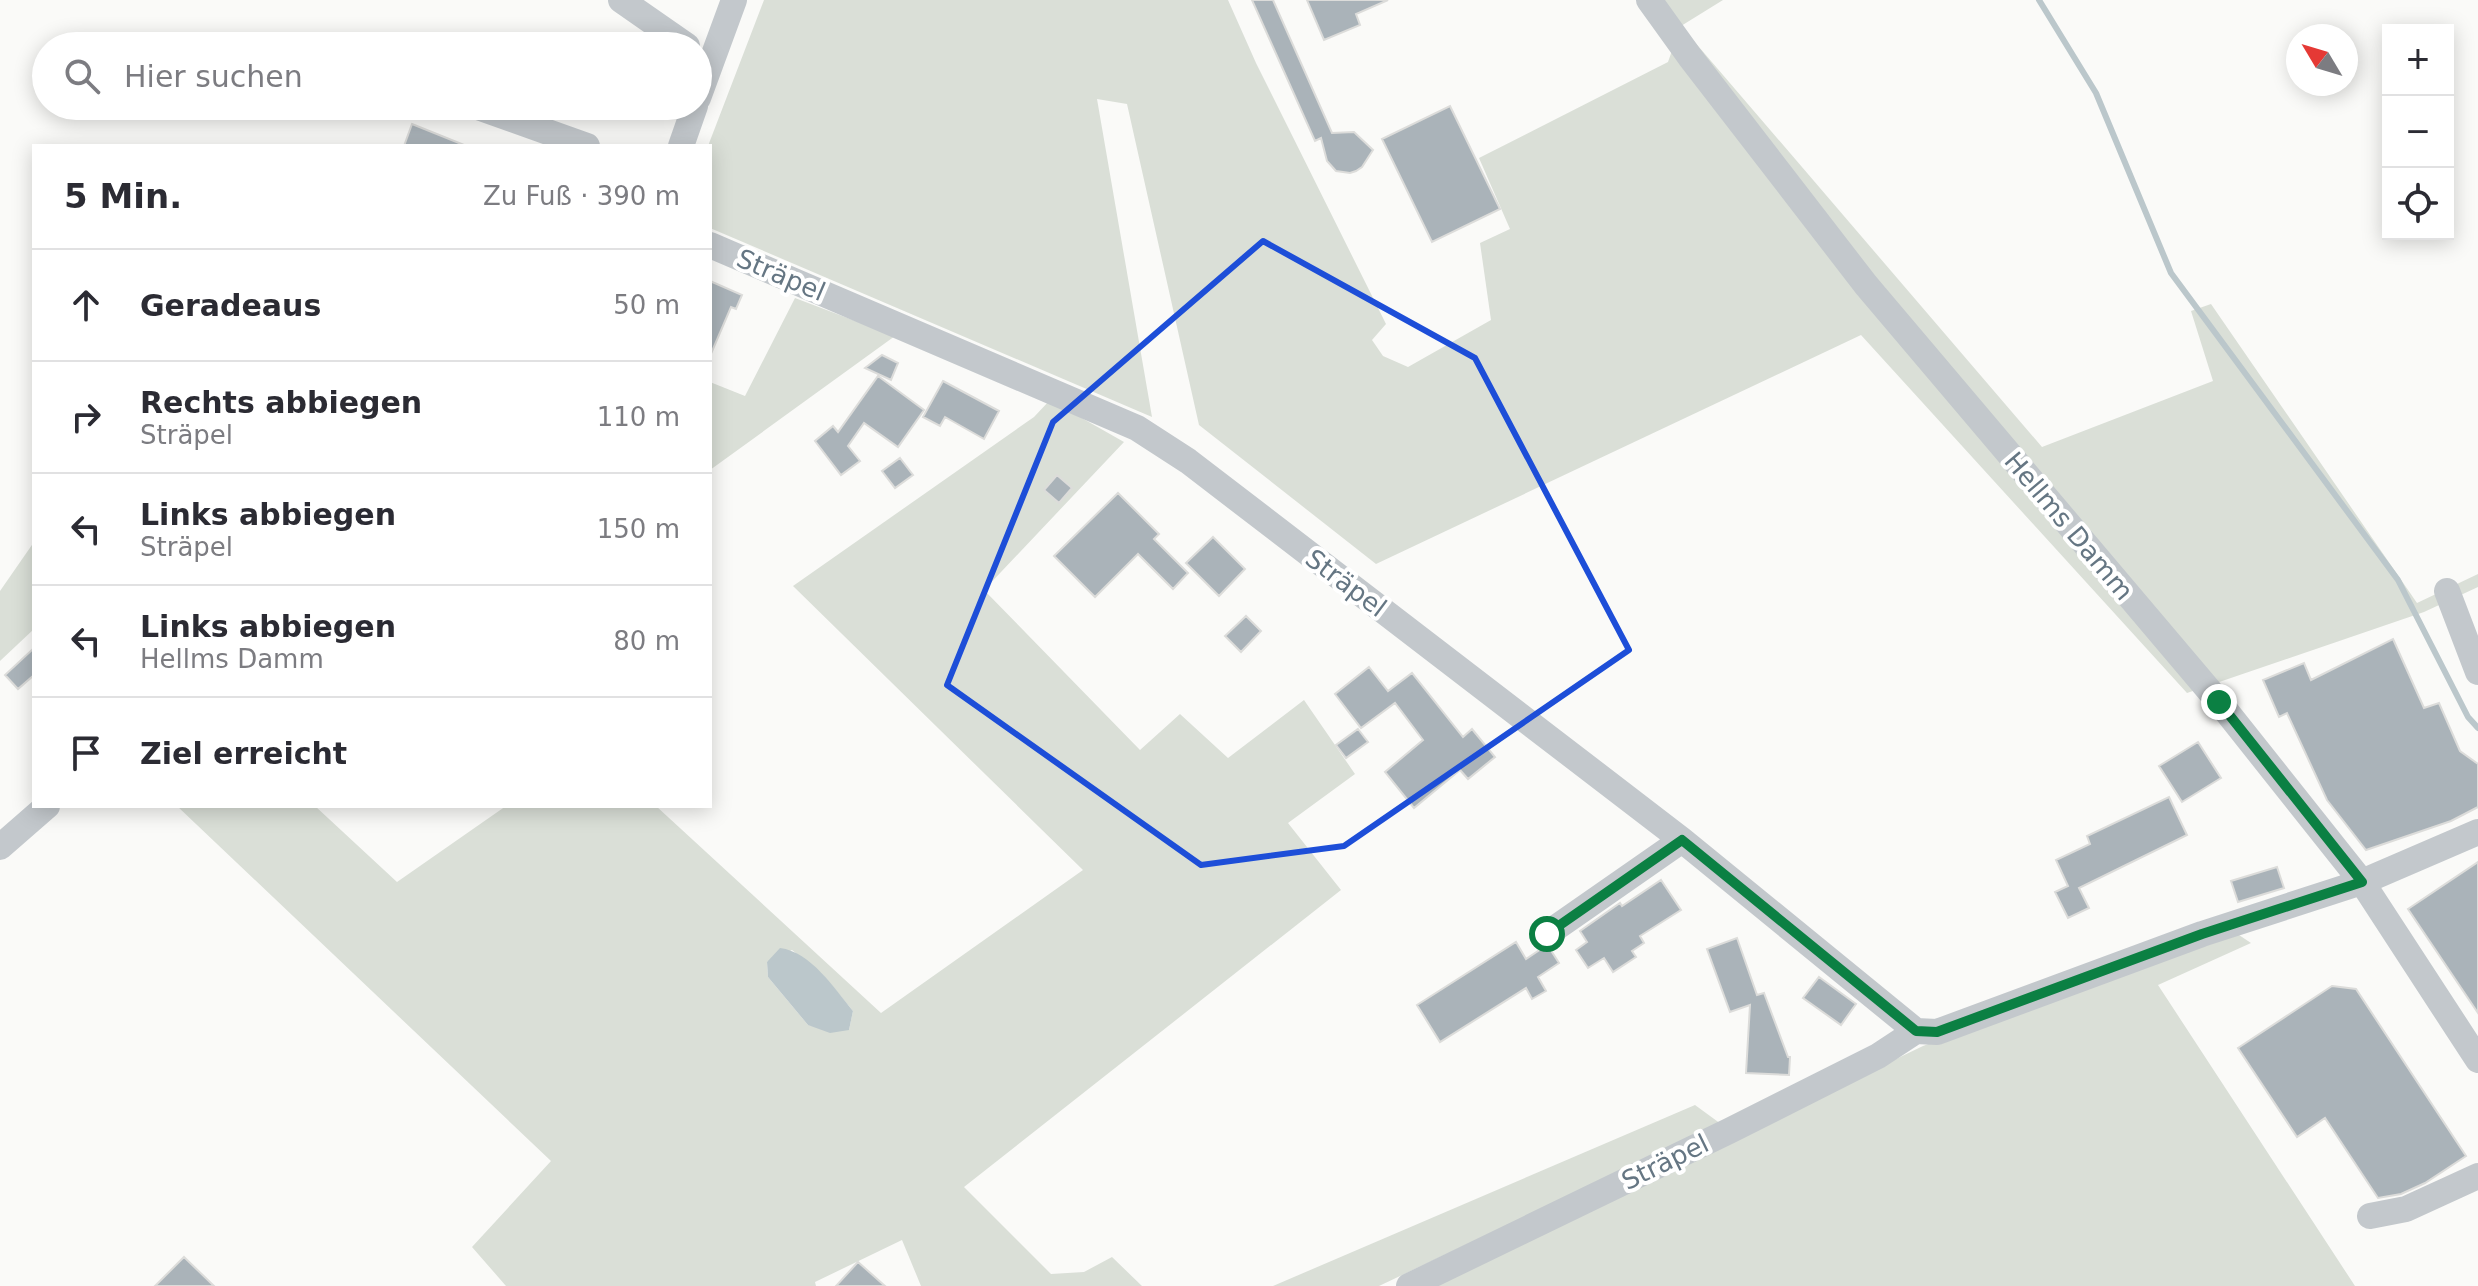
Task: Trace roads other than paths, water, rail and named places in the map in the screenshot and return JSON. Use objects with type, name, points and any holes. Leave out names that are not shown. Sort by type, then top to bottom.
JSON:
[{"type":"street","points":[[621,0],[667,32]]},
{"type":"street","points":[[712,43],[734,0]]},
{"type":"street","name":"Hellms Damm","points":[[1649,0],[1866,285],[2219,702],[2362,882],[2478,1060]]},
{"type":"street","points":[[514,120],[581,144]]},
{"type":"street","points":[[682,144],[690,120]]},
{"type":"street","name":"Sträpel","points":[[712,246],[1137,428],[1188,461],[1682,840],[1916,1031]]},
{"type":"street","points":[[2447,591],[2478,672]]},
{"type":"street","points":[[0,847],[45,808]]},
{"type":"street","name":"Sträpel","points":[[1409,1286],[1729,1131],[1878,1056],[1916,1031],[1937,1032],[2202,934],[2362,882],[2478,832]]},
{"type":"street","points":[[1547,934],[1682,840]]},
{"type":"street","points":[[2370,1216],[2406,1209],[2478,1176]]},
{"type":"waterway","points":[[2039,0],[2096,93],[2171,273],[2398,580],[2468,717],[2478,728]]}]
